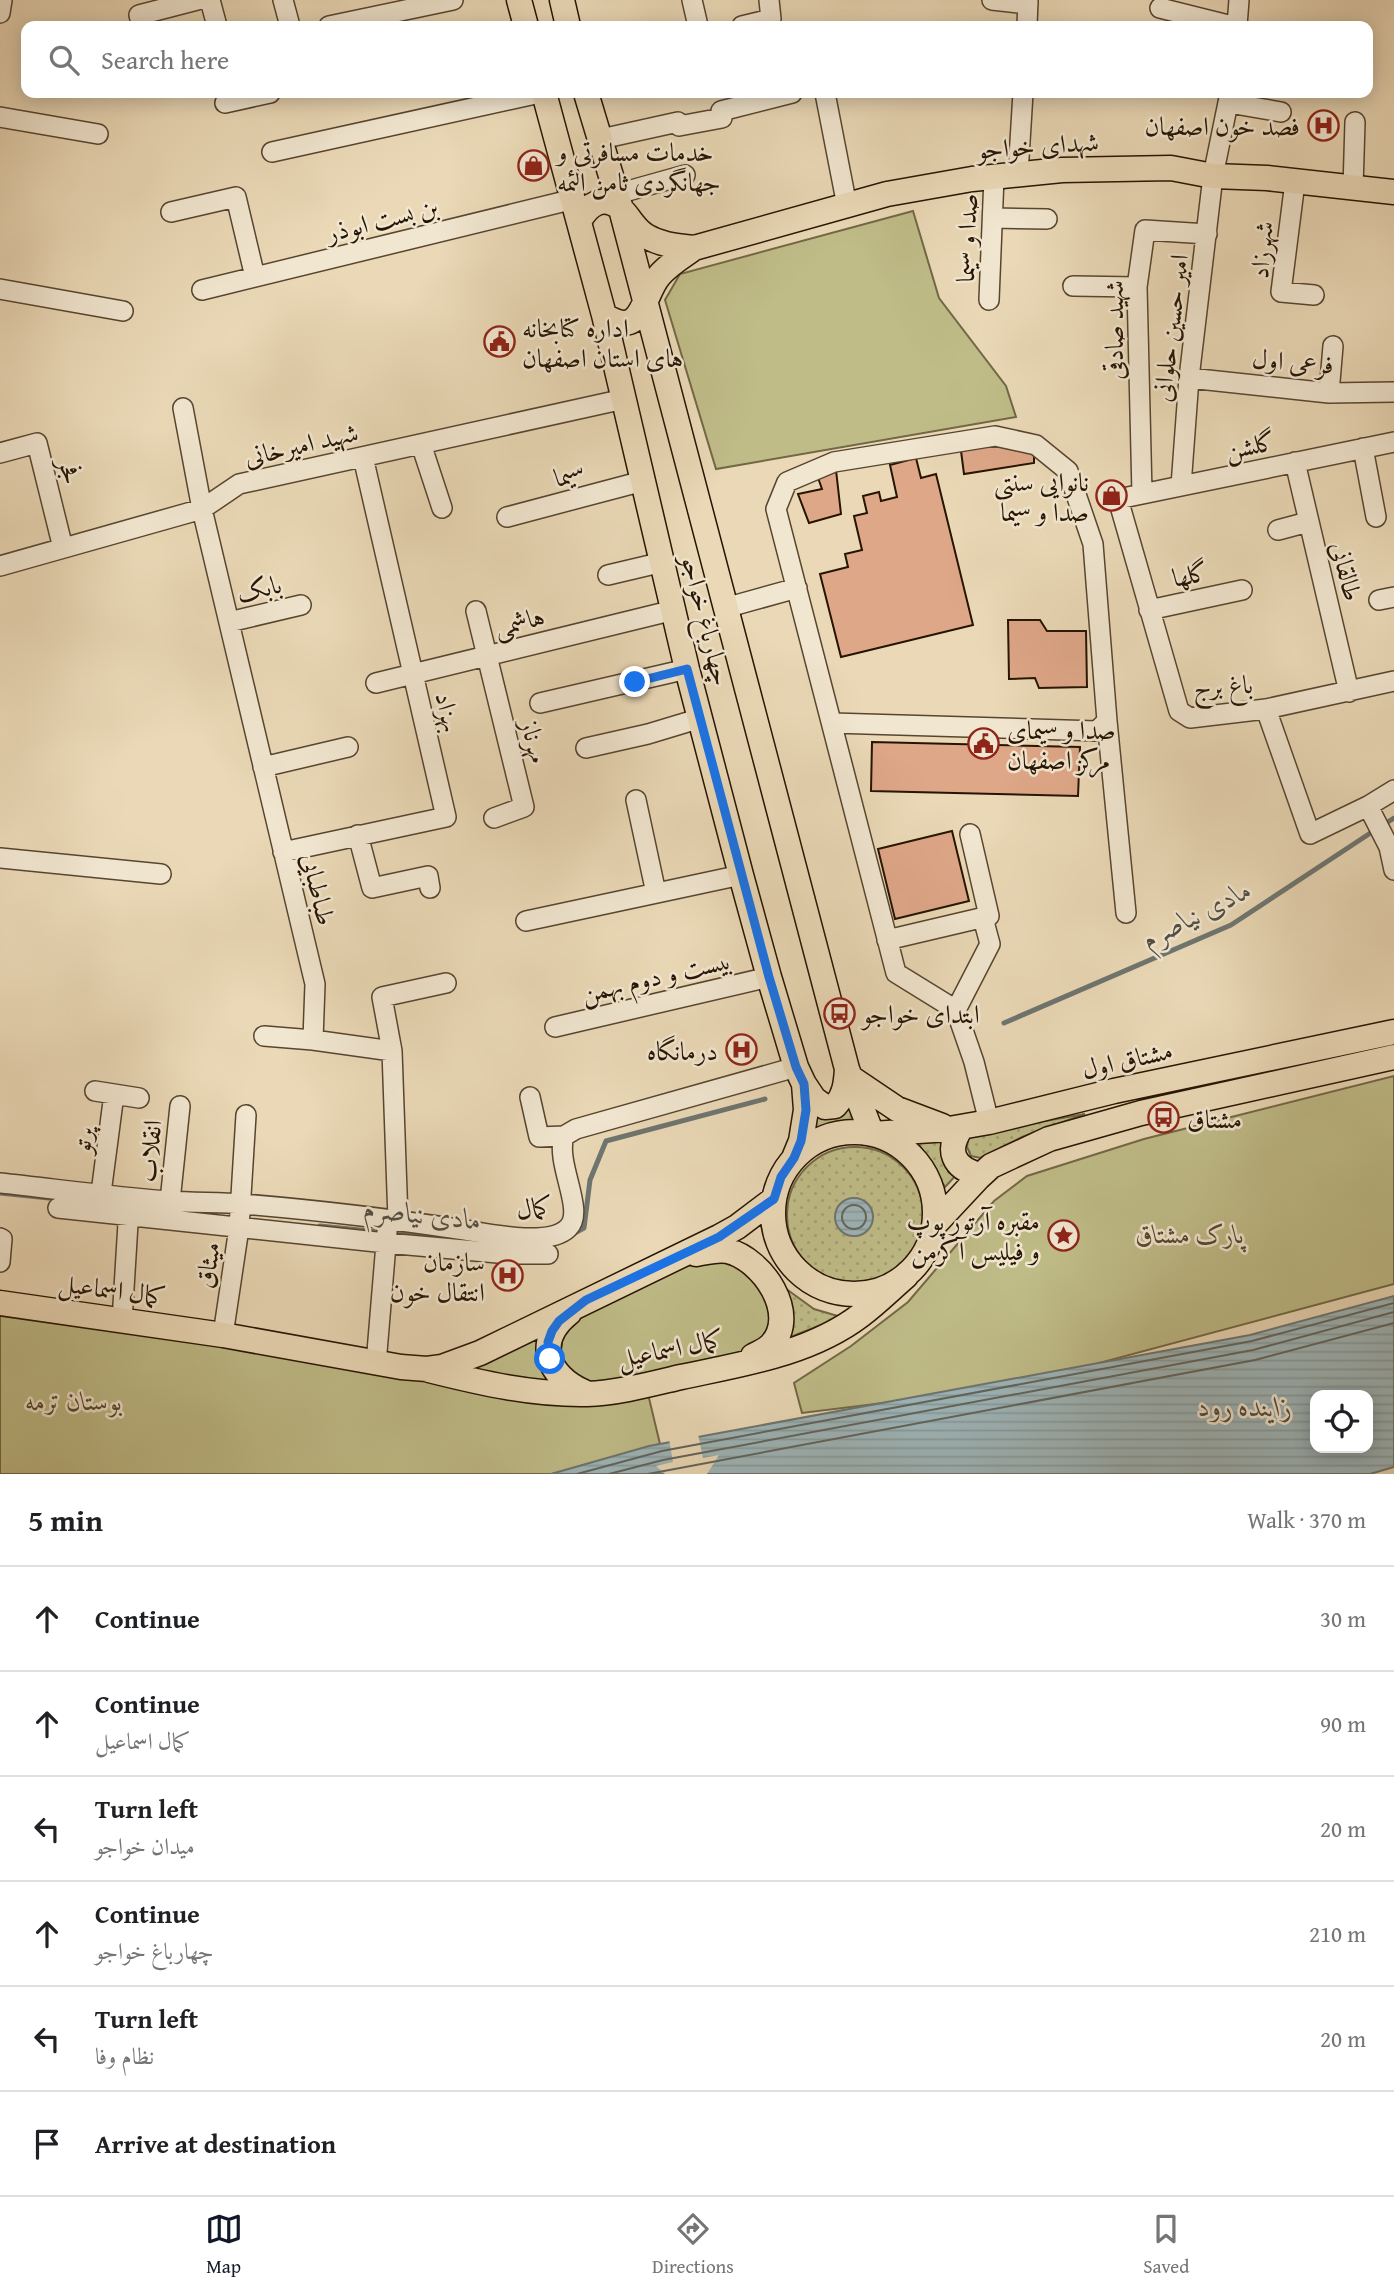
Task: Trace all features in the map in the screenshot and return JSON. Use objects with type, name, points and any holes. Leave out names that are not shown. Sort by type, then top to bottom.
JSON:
[{"type":"main road","points":[[519,0],[525,21]]},
{"type":"main road","points":[[562,0],[567,21]]},
{"type":"main road","name":"چهارباغ خواجو","points":[[543,98],[577,210],[604,315],[687,669],[741,875],[800,1075],[806,1110],[801,1141],[794,1158]]},
{"type":"main road","name":"چهارباغ خواجو","points":[[588,98],[619,201],[849,1073],[872,1134]]},
{"type":"main road","name":"شهدای خواجو","points":[[694,248],[887,194],[1062,170],[1171,168],[1213,176],[1394,192]]},
{"type":"main road","points":[[577,210],[598,203],[619,201],[634,227],[648,237],[669,246],[694,248]]},
{"type":"main road","points":[[604,315],[614,323],[628,323],[638,317],[658,277],[670,264],[694,248]]},
{"type":"main road","name":"مشتاق اول","points":[[872,1134],[956,1128],[989,1122],[1127,1088],[1394,1032]]},
{"type":"main road","points":[[935,1224],[981,1175],[1007,1157],[1074,1131],[1141,1113],[1394,1057]]},
{"type":"main road","points":[[800,1075],[814,1099],[825,1107],[835,1106],[841,1099],[849,1073],[897,1109],[956,1128],[952,1151],[957,1164],[968,1172],[981,1175]]},
{"type":"main road","points":[[838,1134],[872,1134],[891,1141],[908,1152],[921,1167],[931,1185],[935,1224],[930,1244],[920,1262],[906,1276],[891,1286],[873,1292],[838,1293],[820,1287],[792,1266],[775,1234],[774,1199],[781,1177],[794,1158],[807,1147],[838,1134]]},
{"type":"main road","name":"کمال اسماعیل","points":[[0,1303],[223,1335],[376,1364],[442,1367],[480,1353],[676,1258],[737,1227],[774,1199]]},
{"type":"main road","points":[[676,1258],[712,1251],[728,1251],[755,1266],[775,1291],[780,1320],[772,1344],[730,1367]]},
{"type":"main road","name":"کمال اسماعیل","points":[[424,1368],[492,1386],[588,1394],[645,1385],[788,1352],[861,1316],[906,1276]]},
{"type":"main road","points":[[586,1300],[559,1321],[548,1342],[550,1359],[561,1379],[588,1394]]},
{"type":"street","points":[[0,13],[2,0]]},
{"type":"street","points":[[141,21],[139,15],[197,0]]},
{"type":"street","points":[[210,0],[216,21]]},
{"type":"street","points":[[283,0],[289,21]]},
{"type":"street","points":[[353,21],[453,0]]},
{"type":"street","points":[[692,0],[697,21]]},
{"type":"street","points":[[763,21],[771,19],[769,0]]},
{"type":"street","points":[[992,0],[1028,2],[1027,21]]},
{"type":"street","points":[[1235,21],[1239,0]]},
{"type":"street","points":[[1160,8],[1213,21]]},
{"type":"street","points":[[272,152],[519,98]]},
{"type":"street","points":[[601,138],[678,122],[679,126],[722,118],[721,111],[773,98]]},
{"type":"street","points":[[826,98],[846,206]]},
{"type":"street","name":"صدا و سیما","points":[[989,300],[993,218],[1006,176],[1022,98]]},
{"type":"street","points":[[1229,98],[1280,112]]},
{"type":"street","name":"امیر حسین حلوانی","points":[[1181,486],[1189,378],[1213,176],[1229,98]]},
{"type":"street","points":[[0,117],[98,134]]},
{"type":"street","points":[[1353,188],[1355,122]]},
{"type":"street","points":[[619,201],[685,175]]},
{"type":"street","name":"شهرزاد","points":[[1295,182],[1281,292],[1314,295]]},
{"type":"street","points":[[171,212],[236,197],[255,277]]},
{"type":"street","name":"بن بست ابوذر","points":[[202,290],[577,210]]},
{"type":"street","points":[[993,218],[1047,219]]},
{"type":"street","name":"شهید صادقی","points":[[1142,494],[1137,287],[1145,230],[1207,234]]},
{"type":"street","points":[[1073,286],[1137,287]]},
{"type":"street","points":[[0,289],[123,311]]},
{"type":"street","points":[[1329,393],[1333,346]]},
{"type":"street","name":"فرعی اول","points":[[1189,378],[1329,393],[1394,391]]},
{"type":"street","name":"شهید امیرخانی","points":[[0,566],[202,509],[239,484],[624,399]]},
{"type":"street","name":"طباطبایی","points":[[183,408],[202,509],[315,984],[313,1040]]},
{"type":"street","points":[[989,1122],[974,1062],[956,1010],[896,973],[776,509],[787,482],[834,462],[995,436],[1036,445],[1068,471],[1093,544],[1126,913]]},
{"type":"street","name":"گلشن","points":[[1118,499],[1394,442]]},
{"type":"street","name":"فجر","points":[[0,453],[37,443],[63,548]]},
{"type":"street","points":[[421,444],[442,508]]},
{"type":"street","points":[[1363,448],[1376,517]]},
{"type":"street","name":"بهزاد","points":[[283,852],[446,817],[363,457]]},
{"type":"street","name":"طالقانی","points":[[1295,462],[1349,692]]},
{"type":"street","name":"سیما","points":[[507,517],[643,481]]},
{"type":"street","name":"باغ برج","points":[[1118,499],[1179,711],[1190,718],[1266,709],[1310,834],[1368,806]]},
{"type":"street","points":[[1278,530],[1308,522]]},
{"type":"street","points":[[608,575],[663,562]]},
{"type":"street","points":[[725,608],[797,588]]},
{"type":"street","name":"گلها","points":[[1149,610],[1242,590]]},
{"type":"street","name":"بابک","points":[[229,622],[301,606]]},
{"type":"street","name":"هاشمی","points":[[376,682],[674,610]]},
{"type":"street","points":[[476,611],[487,656]]},
{"type":"street","name":"مهرناز","points":[[487,656],[524,807],[494,818]]},
{"type":"street","points":[[540,703],[687,669]]},
{"type":"street","points":[[1266,709],[1394,681]]},
{"type":"street","points":[[586,748],[648,734],[701,718]]},
{"type":"street","points":[[832,723],[1097,731],[1107,721]]},
{"type":"street","points":[[263,767],[348,747]]},
{"type":"street","points":[[1394,790],[1368,806],[1389,848],[1394,870]]},
{"type":"street","points":[[636,800],[656,893]]},
{"type":"street","points":[[887,940],[989,916],[970,834]]},
{"type":"street","points":[[358,835],[372,888],[428,876],[430,888]]},
{"type":"street","points":[[0,858],[161,874]]},
{"type":"street","points":[[526,921],[741,875]]},
{"type":"street","points":[[956,1010],[990,944],[983,918]]},
{"type":"street","name":"بیست و دوم بهمن","points":[[555,1027],[769,977]]},
{"type":"street","points":[[376,1364],[386,1243],[393,1219],[392,1051],[383,997],[446,983]]},
{"type":"street","points":[[264,1036],[392,1051]]},
{"type":"street","points":[[530,1097],[539,1137],[564,1136],[576,1129],[800,1075]]},
{"type":"street","name":"پرتو","points":[[101,1193],[105,1093],[139,1098]]},
{"type":"street","name":"انقلاب","points":[[170,1201],[180,1106]]},
{"type":"street","name":"میثاق","points":[[223,1335],[242,1204],[246,1115]]},
{"type":"street","name":"کمال","points":[[0,1183],[170,1201],[242,1204],[393,1219],[524,1239],[555,1235],[568,1228],[574,1219],[574,1207],[562,1159],[564,1136]]},
{"type":"street","points":[[122,1321],[130,1197]]},
{"type":"street","points":[[58,1208],[386,1243],[509,1254],[548,1254]]},
{"type":"street","points":[[0,1238],[0,1262]]},
{"type":"green space","points":[[913,211],[939,298],[1006,386],[1016,417],[716,469],[665,300],[680,274]]},
{"type":"green space","name":"پارک مشتاق","points":[[1394,1076],[1394,1284],[1006,1388],[802,1413],[794,1383],[851,1346],[908,1302],[994,1201],[1027,1176],[1144,1139]]},
{"type":"green space","points":[[851,1099],[864,1127],[828,1130],[805,1142],[812,1108]]},
{"type":"green space","points":[[1085,1114],[1022,1137],[981,1158],[971,1156],[967,1147],[969,1134]]},
{"type":"green space","points":[[947,1137],[959,1172],[945,1187],[918,1143]]},
{"type":"green space","points":[[855,1147],[881,1152],[903,1167],[918,1189],[923,1215],[918,1241],[903,1263],[881,1278],[855,1283],[829,1278],[807,1263],[792,1241],[787,1215],[792,1189],[807,1167],[829,1152]]},
{"type":"green space","points":[[689,1262],[729,1262],[749,1274],[768,1303],[770,1324],[761,1339],[739,1355],[601,1383],[583,1383],[566,1367],[561,1354],[562,1339],[576,1318]]},
{"type":"green space","points":[[785,1288],[814,1309],[841,1317],[788,1338]]},
{"type":"green space","name":"بوستان ترمه","points":[[0,1314],[648,1394],[660,1444],[552,1474],[0,1474]]},
{"type":"green space","points":[[537,1336],[542,1371],[548,1383],[453,1373]]},
{"type":"water","points":[[854,1198],[868,1203],[873,1217],[868,1231],[854,1236],[840,1231],[835,1217],[840,1203]]},
{"type":"water","name":"زاینده رود","points":[[1394,1296],[1394,1467],[1370,1474],[551,1474],[649,1446],[1250,1335]]},
{"type":"pier","points":[[698,1434],[703,1458],[719,1455],[707,1474],[665,1474],[656,1466],[673,1462],[669,1439]]},
{"type":"building","points":[[1014,441],[1034,451],[1034,463],[964,474],[961,451]]},
{"type":"building","points":[[916,458],[921,478],[936,474],[973,625],[841,657],[820,574],[848,567],[845,554],[862,550],[854,516],[867,513],[863,496],[879,492],[881,501],[897,497],[890,465]]},
{"type":"building","points":[[836,470],[841,514],[809,523],[798,494],[822,489],[817,475]]},
{"type":"building","points":[[1008,620],[1040,620],[1047,631],[1086,631],[1087,687],[1039,688],[1035,678],[1009,679]]},
{"type":"building","points":[[872,742],[1080,747],[1078,796],[871,791]]},
{"type":"building","points":[[952,831],[969,901],[895,919],[878,849]]},
{"type":"waterway","name":"مادی نیاصرم","points":[[1383,825],[1394,818]]},
{"type":"waterway","name":"مادی نیاصرم","points":[[1004,1023],[1231,925],[1375,830]]},
{"type":"waterway","name":"مادی نیاصرم","points":[[571,1235],[584,1228],[590,1180],[606,1141],[765,1099]]},
{"type":"waterway","name":"مادی نیاصرم","points":[[0,1193],[49,1198]]},
{"type":"waterway","name":"مادی نیاصرم","points":[[320,1226],[467,1241]]},
{"type":"place","name":"فصد خون اصفهان","points":[[1323,125]]},
{"type":"place","name":"خدمات مسافرتی و جهانگردی ثامن الئمه","points":[[534,166]]},
{"type":"place","name":"اداره کتابخانه های استان اصفهان","points":[[499,342]]},
{"type":"place","name":"نانوایی سنتی صدا و سیما","points":[[1112,496]]},
{"type":"place","name":"صدا و سیمای مرکز اصفهان","points":[[984,744]]},
{"type":"place","name":"ابتدای خواجو","points":[[839,1013]]},
{"type":"place","name":"درمانگاه","points":[[741,1050]]},
{"type":"place","name":"مشتاق","points":[[1164,1118]]},
{"type":"place","name":"مقبره آرتور پوپ و فیلیس آکرمن","points":[[1063,1235]]},
{"type":"place","name":"سازمان انتقال خون","points":[[508,1276]]},
{"type":"route","points":[[550,1359],[548,1342],[552,1331],[559,1321],[586,1300],[719,1237],[774,1199],[781,1177],[794,1158],[801,1141],[806,1110],[804,1084],[796,1067],[769,977],[687,669],[635,682]]}]
